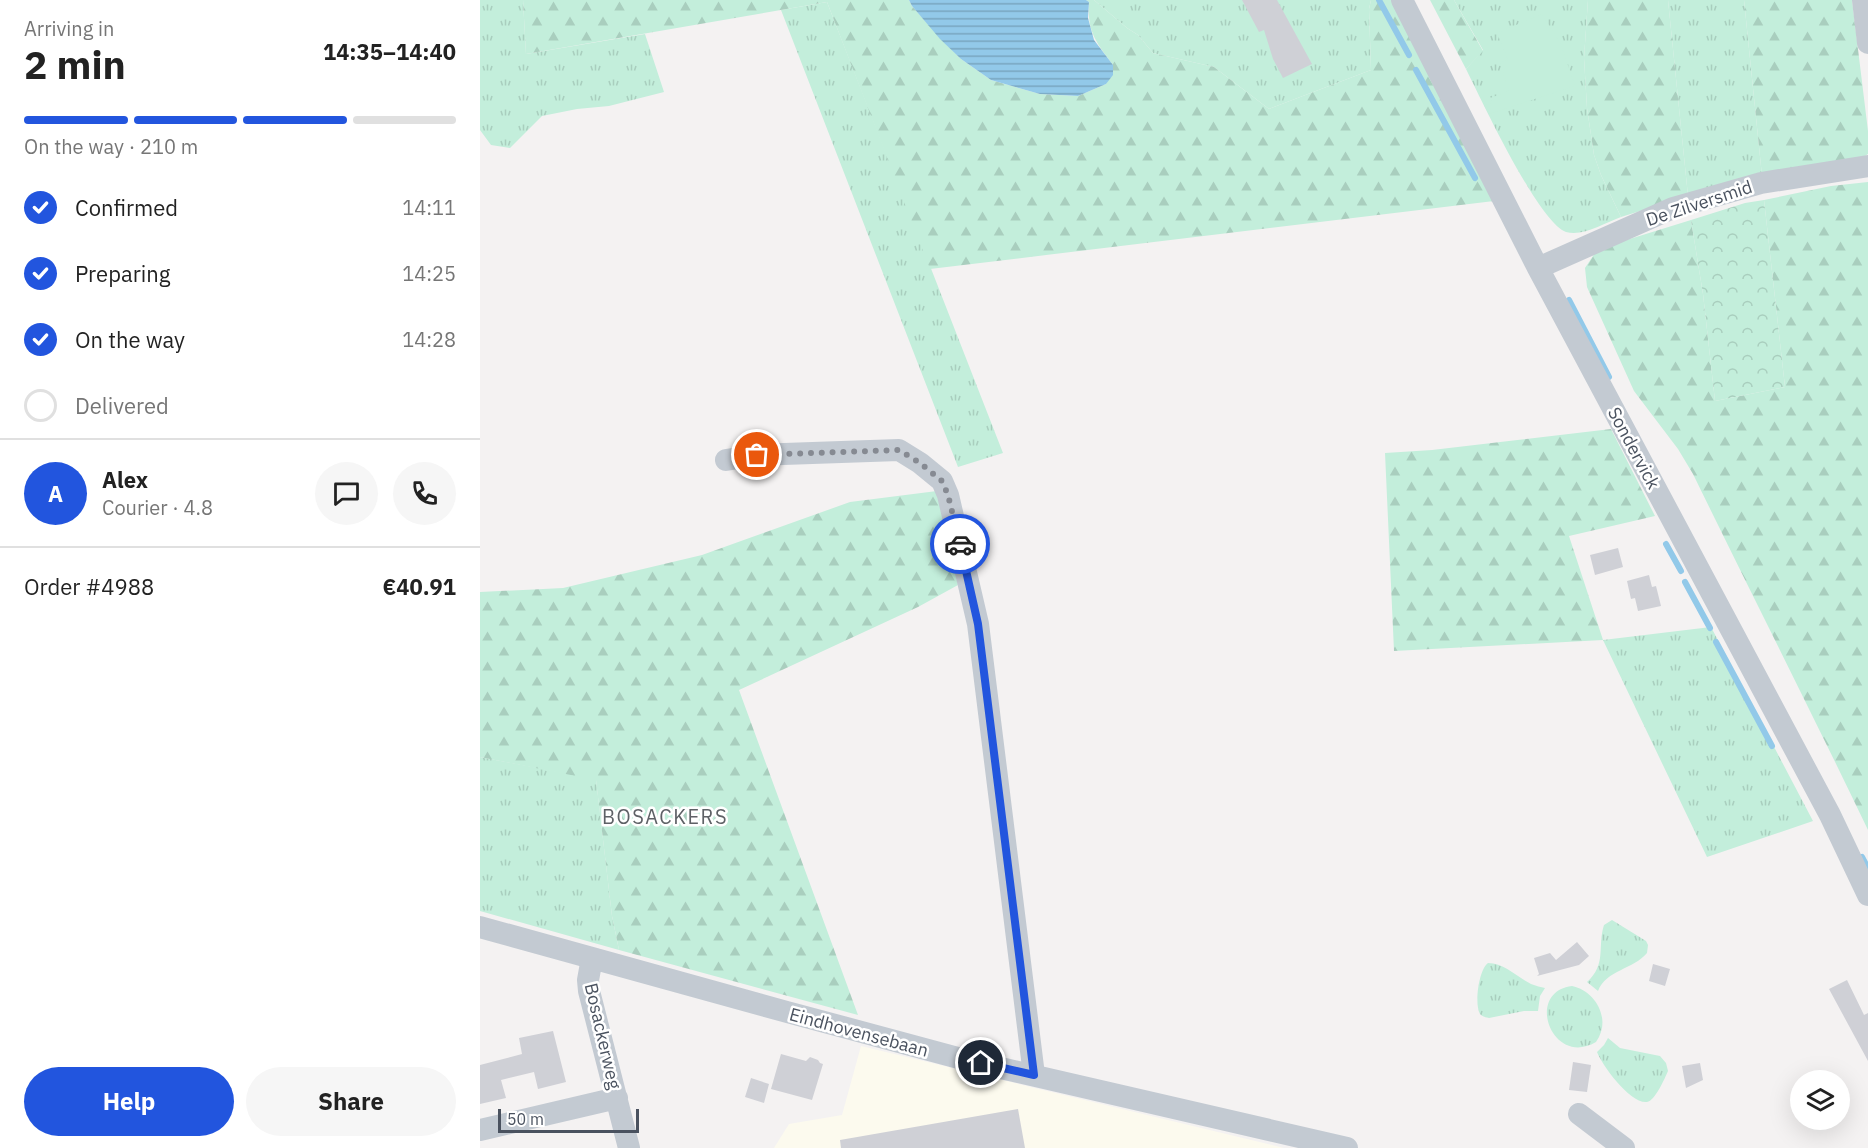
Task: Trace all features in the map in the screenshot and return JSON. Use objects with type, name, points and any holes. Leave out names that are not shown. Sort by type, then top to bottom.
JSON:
[{"type":"street","name":"Sondervick","points":[[1402,0],[1538,268],[1830,815],[1868,895]]},
{"type":"street","points":[[1863,0],[1868,44]]},
{"type":"street","name":"De Zilversmid","points":[[1538,268],[1673,208],[1761,183],[1868,166]]},
{"type":"street","points":[[726,460],[757,455],[899,450],[942,481],[948,495],[978,624],[1034,1075]]},
{"type":"street","name":"Eindhovensebaan","points":[[480,927],[962,1059],[1347,1148]]},
{"type":"street","name":"Bosackerweg","points":[[592,958],[588,980],[589,991],[629,1148]]},
{"type":"street","points":[[480,1130],[617,1098]]},
{"type":"street","points":[[1579,1114],[1624,1148]]},
{"type":"shaded area","points":[[861,1046],[1284,1148],[774,1148],[789,1124],[842,1115]]},
{"type":"green space","points":[[480,0],[523,0],[526,54],[645,34],[664,92],[609,106],[542,116],[510,148],[491,145],[480,130]]},
{"type":"green space","points":[[523,0],[909,0],[961,59],[991,80],[1040,94],[1078,96],[1106,84],[1113,65],[1097,43],[1091,29],[1089,2],[1086,0],[1094,0],[1138,35],[1153,53],[1214,67],[1269,109],[1371,70],[1369,9],[1371,0],[1392,0],[1494,201],[930,269],[827,2],[526,54]]},
{"type":"green space","points":[[1094,0],[1371,0],[1369,9],[1371,70],[1269,109],[1214,67],[1153,53],[1138,35]]},
{"type":"green space","points":[[1430,0],[1454,0],[1483,51],[1466,69]]},
{"type":"green space","points":[[1454,0],[1588,0],[1584,58],[1587,108],[1594,155],[1621,217],[1586,231],[1573,233],[1566,232],[1554,223],[1541,207],[1511,158],[1466,69],[1483,50]]},
{"type":"green space","points":[[1588,0],[1668,0],[1688,196],[1621,217],[1594,155],[1587,108],[1584,58]]},
{"type":"green space","points":[[1668,0],[1744,0],[1762,176],[1688,196]]},
{"type":"green space","points":[[1744,0],[1852,0],[1868,131],[1868,154],[1859,160],[1762,176]]},
{"type":"green space","points":[[827,2],[1003,453],[958,467],[781,10]]},
{"type":"green space","points":[[1542,14],[1561,45],[1575,86],[1489,114],[1484,105],[1492,103],[1490,98],[1509,91],[1500,63],[1508,60],[1497,33]]},
{"type":"green space","points":[[1868,182],[1868,830],[1693,474],[1678,449],[1634,391],[1587,287],[1585,268],[1595,253],[1620,242],[1691,220],[1703,294],[1715,401],[1785,387],[1764,200],[1831,186]]},
{"type":"green space","points":[[1764,200],[1785,387],[1715,401],[1703,294],[1691,220],[1745,203]]},
{"type":"green space","points":[[1611,429],[1655,516],[1569,536],[1603,640],[1394,651],[1385,453],[1432,450]]},
{"type":"green space","points":[[937,491],[958,585],[918,607],[739,690],[858,1015],[619,950],[612,916],[596,780],[480,757],[480,592],[563,588],[702,555],[850,502]]},
{"type":"green space","points":[[1711,627],[1813,821],[1707,857],[1603,640]]},
{"type":"green space","points":[[480,757],[596,779],[612,916],[619,950],[480,911]]},
{"type":"green space","points":[[1612,920],[1646,941],[1647,953],[1635,963],[1607,978],[1598,991],[1587,982],[1597,969],[1604,925]]},
{"type":"green space","points":[[1488,963],[1500,965],[1531,984],[1545,988],[1540,996],[1538,1011],[1524,1011],[1489,1018],[1480,1014],[1477,1003],[1478,987],[1482,972]]},
{"type":"green space","points":[[1572,986],[1581,989],[1594,1000],[1602,1016],[1601,1033],[1596,1042],[1580,1047],[1567,1045],[1556,1037],[1547,1013],[1549,1001],[1557,991]]},
{"type":"green space","points":[[1608,1038],[1620,1048],[1660,1056],[1666,1063],[1668,1071],[1650,1101],[1640,1101],[1633,1097],[1605,1066],[1597,1052]]},
{"type":"water","points":[[909,0],[1086,0],[1089,2],[1088,18],[1094,40],[1113,65],[1113,75],[1106,84],[1078,96],[1040,94],[991,80],[961,59],[940,39]]},
{"type":"building","points":[[1242,0],[1277,0],[1312,64],[1283,78],[1273,59],[1264,30],[1259,32]]},
{"type":"building","points":[[1618,548],[1623,567],[1595,575],[1590,555]]},
{"type":"building","points":[[1649,575],[1652,587],[1656,586],[1661,606],[1638,611],[1635,598],[1631,599],[1627,581]]},
{"type":"building","points":[[1577,942],[1589,956],[1579,965],[1537,976],[1539,974],[1534,958],[1550,953],[1556,960]]},
{"type":"building","points":[[1653,964],[1670,969],[1665,986],[1649,981]]},
{"type":"building","points":[[1847,980],[1864,1015],[1868,1013],[1868,1061],[1829,989]]},
{"type":"building","points":[[553,1031],[566,1082],[538,1089],[534,1072],[501,1080],[506,1098],[480,1104],[480,1065],[522,1054],[519,1038]]},
{"type":"building","points":[[781,1054],[806,1061],[810,1057],[823,1064],[812,1100],[771,1089]]},
{"type":"building","points":[[1573,1062],[1591,1065],[1587,1092],[1569,1090]]},
{"type":"building","points":[[1700,1063],[1703,1080],[1686,1088],[1682,1066]]},
{"type":"building","points":[[751,1078],[769,1084],[764,1103],[745,1097]]},
{"type":"building","points":[[1018,1109],[1025,1148],[841,1148],[840,1140]]},
{"type":"waterway","points":[[1379,0],[1409,55]]},
{"type":"waterway","points":[[1416,70],[1475,178]]},
{"type":"waterway","points":[[1569,300],[1609,377]]},
{"type":"waterway","points":[[1666,544],[1681,571]]},
{"type":"waterway","points":[[1685,582],[1710,628]]},
{"type":"waterway","points":[[1716,642],[1772,746]]},
{"type":"waterway","points":[[1862,857],[1868,868]]},
{"type":"way so far","points":[[757,455],[899,450],[942,481],[948,495],[960,544]]},
{"type":"district","name":"BOSACKERS","points":[[665,816]]},
{"type":"route","points":[[960,544],[978,624],[1034,1075],[981,1063]]}]
